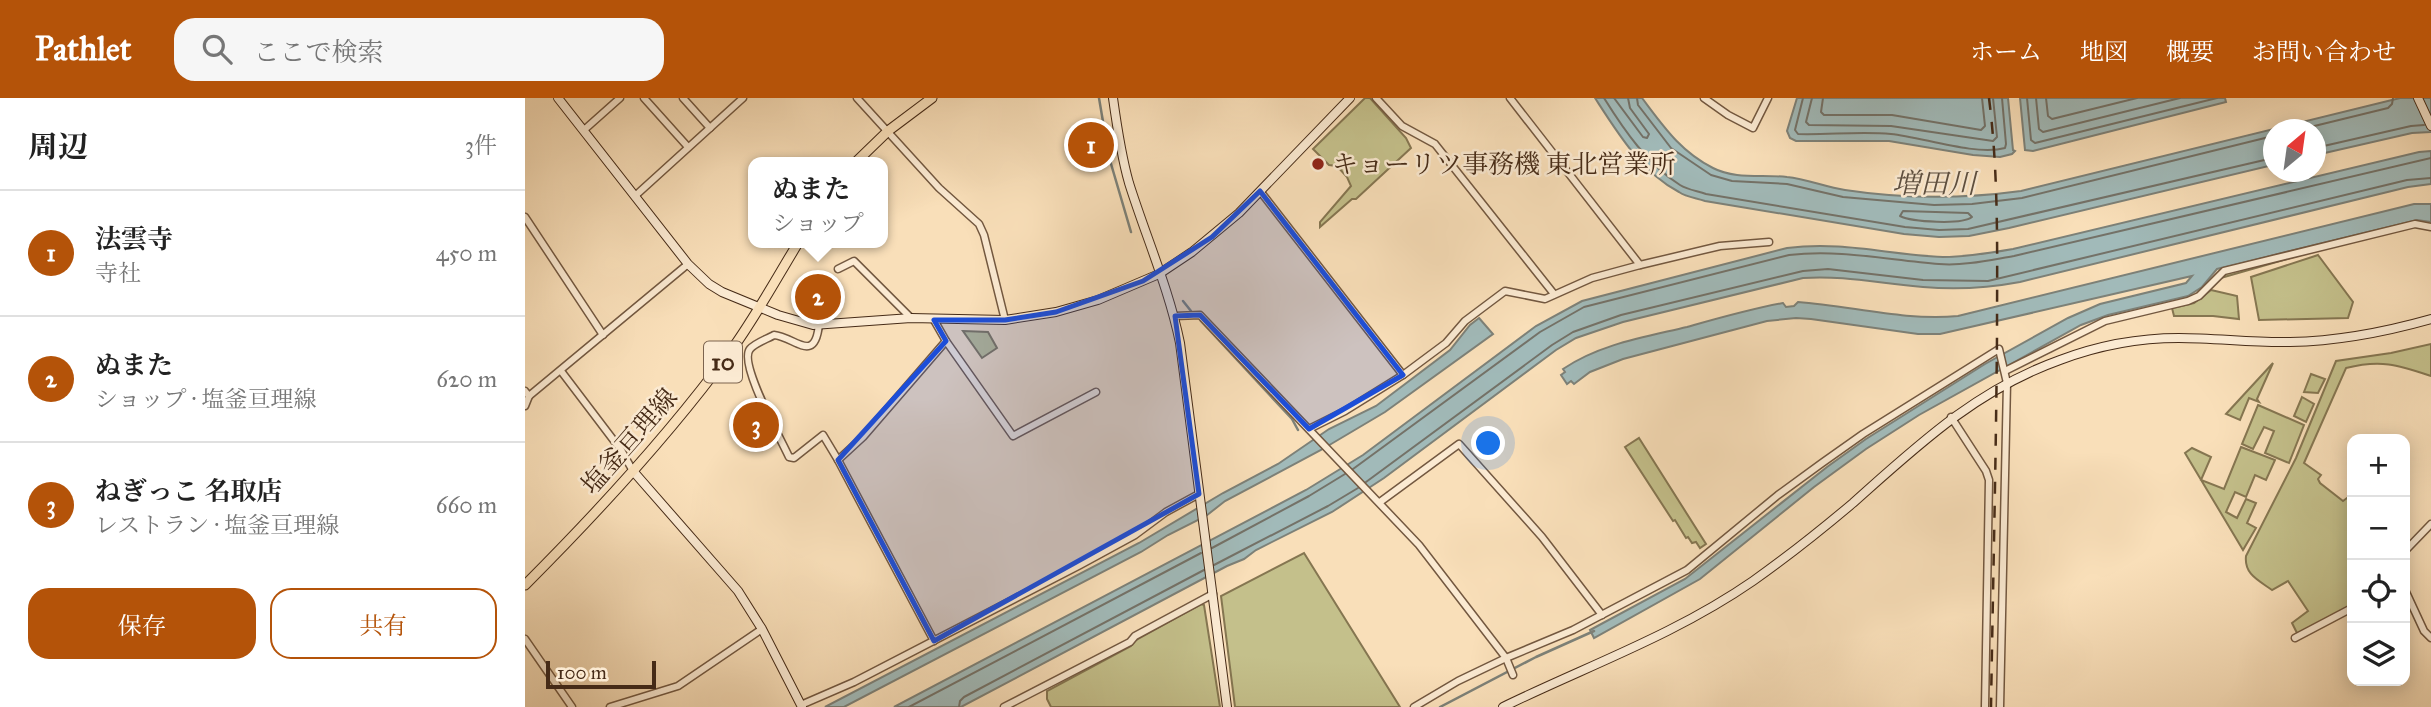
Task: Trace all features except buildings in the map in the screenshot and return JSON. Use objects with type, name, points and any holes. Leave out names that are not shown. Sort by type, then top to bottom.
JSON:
[{"type":"main road","points":[[861,157],[888,131],[932,98]]},
{"type":"main road","name":"塩釜亘理線","points":[[525,585],[633,471],[731,351],[795,248]]},
{"type":"street","points":[[558,98],[688,264],[709,284],[778,315],[819,324],[911,318],[1005,320],[1056,312],[1098,300],[1159,274],[1212,237],[1350,98]]},
{"type":"street","points":[[584,130],[620,98]]},
{"type":"street","points":[[644,98],[688,147]]},
{"type":"street","points":[[683,98],[710,128]]},
{"type":"street","points":[[635,196],[743,98]]},
{"type":"street","points":[[857,98],[939,188],[979,224],[984,234],[1005,320]]},
{"type":"street","points":[[1112,98],[1123,159],[1175,316],[1227,707]]},
{"type":"street","points":[[1376,98],[1402,126],[1435,144],[1554,294]]},
{"type":"street","points":[[1510,98],[1640,265]]},
{"type":"street","points":[[1704,98],[1727,115],[1753,128],[1768,98]]},
{"type":"street","points":[[2417,98],[2431,126]]},
{"type":"street","points":[[1260,191],[1403,374]]},
{"type":"street","points":[[525,217],[603,335]]},
{"type":"street","points":[[2005,370],[2105,321],[2189,301],[2199,296],[2224,271],[2415,224],[2431,227]]},
{"type":"street","points":[[1310,430],[1403,374],[1446,343],[1465,321],[1505,291],[1545,299],[1592,278],[1640,265],[1720,246],[1769,242]]},
{"type":"street","points":[[838,269],[854,261],[911,318]]},
{"type":"street","points":[[525,406],[527,393],[561,371],[688,264]]},
{"type":"street","points":[[1175,316],[1200,314],[1373,494],[1419,545],[1507,659],[1513,675]]},
{"type":"street","points":[[1503,707],[1665,633],[1750,582],[1805,542],[1951,417],[2007,383],[2063,359],[2141,341],[2176,338],[2290,342],[2328,340],[2369,334],[2431,319]]},
{"type":"street","points":[[934,320],[1013,436],[1096,391]]},
{"type":"street","points":[[819,324],[818,337],[808,346],[796,345],[786,337],[774,335],[750,348],[747,361],[750,373],[789,457],[799,456],[823,435],[934,641]]},
{"type":"street","points":[[838,460],[863,437],[946,341]]},
{"type":"street","points":[[1414,707],[1458,681],[1573,630],[1687,570],[1778,495],[1853,441],[1999,349],[2007,383],[2000,707]]},
{"type":"street","points":[[561,371],[621,450],[633,471],[738,591],[762,629],[801,706],[934,641],[1113,547],[1135,535],[1166,512],[1199,497]]},
{"type":"street","points":[[1951,417],[1986,471],[1989,481],[1985,707]]},
{"type":"street","points":[[1380,502],[1459,444],[1542,537],[1602,615]]},
{"type":"street","points":[[2410,546],[2431,524]]},
{"type":"street","points":[[1004,707],[1130,642],[1135,636],[1213,594]]},
{"type":"street","points":[[2410,601],[2424,631],[2431,638]]},
{"type":"street","points":[[2295,638],[2347,611]]},
{"type":"street","points":[[610,707],[678,685],[762,629]]},
{"type":"street","points":[[525,639],[572,707]]},
{"type":"highlighted area","points":[[1260,191],[1403,375],[1309,429],[1200,315],[1175,316],[1199,494],[934,641],[838,460],[946,341],[934,320],[1005,320],[1056,312],[1143,281],[1212,237]]},
{"type":"shaded area","points":[[1365,98],[1370,98],[1406,138],[1411,148],[1356,199],[1352,199],[1320,227],[1320,222],[1351,186],[1337,166],[1329,165],[1313,149]]},
{"type":"shaded area","points":[[2318,250],[2221,278],[2224,274]]},
{"type":"shaded area","points":[[2318,255],[2353,302],[2348,318],[2259,320],[2251,277]]},
{"type":"shaded area","points":[[2211,290],[2237,296],[2239,319],[2174,316],[2172,308],[2194,303]]},
{"type":"shaded area","points":[[963,331],[988,332],[997,348],[982,358]]},
{"type":"shaded area","points":[[2431,344],[2431,376],[2389,364],[2346,368],[2304,463],[2321,475],[2318,479],[2320,483],[2343,501],[2347,498],[2347,608],[2298,635],[2292,623],[2308,611],[2288,581],[2272,590],[2253,576],[2247,568],[2246,556],[2296,458],[2336,361]]},
{"type":"shaded area","points":[[2273,363],[2257,399],[2259,402],[2249,398],[2240,420],[2226,414]]},
{"type":"shaded area","points":[[2311,374],[2325,379],[2318,393],[2304,392]]},
{"type":"shaded area","points":[[2302,397],[2314,404],[2306,422],[2294,416]]},
{"type":"shaded area","points":[[2258,405],[2304,425],[2289,463],[2265,453],[2274,431],[2264,427],[2253,449],[2242,444]]},
{"type":"shaded area","points":[[1639,438],[1706,544],[1700,548],[1696,542],[1692,543],[1686,538],[1675,520],[1673,521],[1625,447]]},
{"type":"shaded area","points":[[2241,447],[2275,460],[2266,480],[2255,475],[2246,497],[2235,492],[2226,512],[2237,518],[2246,499],[2256,503],[2247,523],[2256,528],[2243,550],[2201,480],[2224,489]]},
{"type":"shaded area","points":[[2192,448],[2211,457],[2201,480],[2185,453]]},
{"type":"shaded area","points":[[1304,553],[1400,707],[1235,707],[1221,596]]},
{"type":"shaded area","points":[[1201,604],[1204,605],[1220,707],[1051,707],[1047,691],[1131,646],[1134,641]]},
{"type":"water","points":[[1595,98],[1642,98],[1682,146],[1701,161],[1722,172],[1802,179],[1867,193],[1955,197],[2021,191],[2263,132],[2263,167],[2009,228],[1969,236],[1939,237],[1904,234],[1705,201],[1685,195],[1653,174],[1621,138]]},
{"type":"water","points":[[1797,98],[2008,98],[2015,151],[2000,157],[1889,141],[1796,141],[1790,138],[1787,131]]},
{"type":"water","points":[[2020,98],[2225,98],[2226,102],[2033,151],[2025,150]]},
{"type":"water","points":[[2400,98],[2431,98],[2431,132],[2412,133],[2326,153],[2326,119],[2314,119]]},
{"type":"water","points":[[2431,151],[2431,184],[2408,187],[2020,282],[1948,288],[1803,278],[1623,322],[1576,338],[1384,478],[1332,512],[961,707],[894,707],[1306,490],[1363,455],[1536,326],[1582,301],[1787,248],[1847,247],[1943,257],[2013,249],[2293,182],[2326,182],[2326,174]]},
{"type":"water","points":[[2414,204],[2431,204],[2431,222],[2417,220],[2217,269],[2202,287],[2188,296],[2108,315],[2081,325],[1919,415],[1866,449],[1814,487],[1700,579],[1594,638],[1590,630],[1685,579],[1866,439],[1985,364],[2068,318],[2100,304],[2186,283],[2192,276],[1940,334],[1918,334],[1811,319],[1767,321],[1623,359],[1590,372],[1574,384],[1571,381],[1567,384],[1561,375],[1565,372],[1563,369],[1577,360],[1623,342],[1783,303],[1786,307],[1794,306],[1798,302],[1898,315],[1958,316]]},
{"type":"water","points":[[1479,318],[1493,334],[1385,412],[1225,501],[1206,516],[1141,552],[844,707],[825,707],[1139,543],[1278,464],[1329,429],[1376,406],[1450,350]]},
{"type":"waterway","points":[[1099,98],[1109,157],[1131,232]]},
{"type":"waterway","points":[[1183,301],[1191,311]]},
{"type":"waterway","points":[[1201,321],[1292,419],[1298,430]]},
{"type":"waterway","points":[[1440,707],[1536,657],[1594,631]]},
{"type":"railway","points":[[1989,98],[1996,187],[1997,247],[1991,707]]},
{"type":"place","name":"法雲寺","points":[[1091,145]]},
{"type":"place","name":"キョーリツ事務機 東北営業所","points":[[1318,164]]},
{"type":"place","name":"ぬまた","points":[[818,297]]},
{"type":"place","name":"ねぎっこ 名取店","points":[[756,425]]},
{"type":"water label","name":"増田川","points":[[1934,183]]}]
